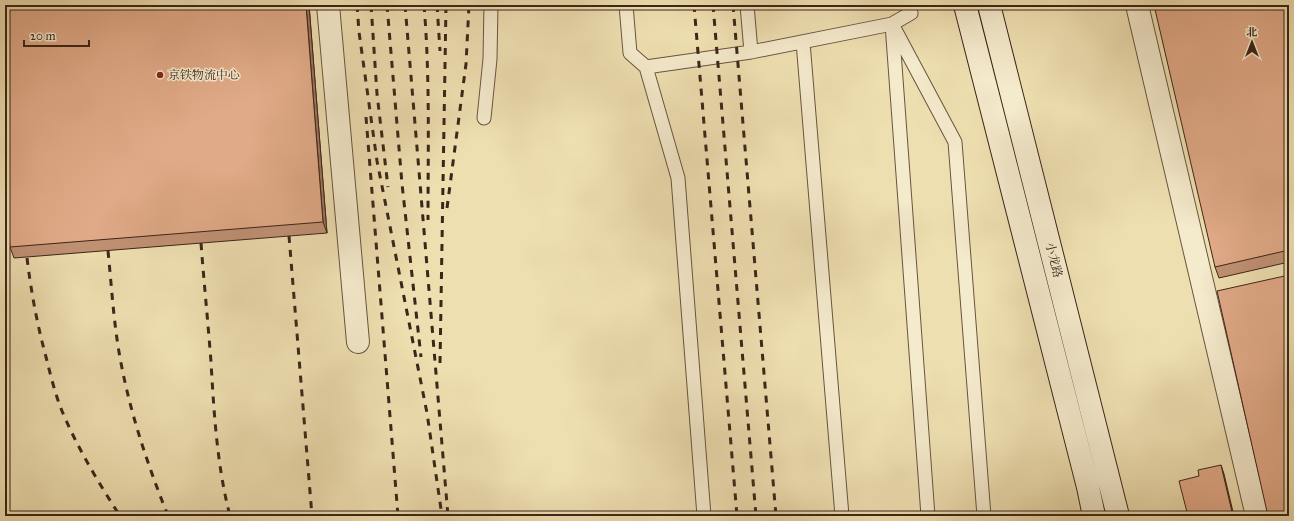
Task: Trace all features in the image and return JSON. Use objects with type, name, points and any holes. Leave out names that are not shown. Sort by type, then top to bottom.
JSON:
[{"type":"street","points":[[328,5],[358,342]]},
{"type":"street","name":"小龙路","points":[[965,5],[1088,487],[1094,516]]},
{"type":"street","name":"小龙路","points":[[989,5],[1118,516]]},
{"type":"street","points":[[1137,5],[1257,516]]},
{"type":"lane","points":[[484,118],[490,59],[491,5]]},
{"type":"lane","points":[[626,5],[630,53],[646,67],[678,178],[704,516]]},
{"type":"lane","points":[[748,5],[752,52]]},
{"type":"lane","points":[[646,67],[752,52],[892,24],[911,13],[909,5]]},
{"type":"lane","points":[[892,24],[928,516]]},
{"type":"lane","points":[[892,24],[955,142],[984,516]]},
{"type":"lane","points":[[803,42],[842,516]]},
{"type":"building","name":"京铁物流中心","points":[[5,5],[306,5],[323,222],[10,247],[5,186]]},
{"type":"building","points":[[1154,5],[1289,5],[1289,250],[1215,267]]},
{"type":"building","points":[[1289,275],[1289,516],[1268,516],[1217,291]]},
{"type":"building","points":[[1221,465],[1233,516],[1188,516],[1179,481],[1199,476],[1198,470]]},
{"type":"railway","points":[[357,5],[359,32],[377,161],[427,413],[442,516]]},
{"type":"railway","points":[[371,5],[377,94],[388,187]]},
{"type":"railway","points":[[387,5],[402,184],[421,357]]},
{"type":"railway","points":[[405,5],[448,516]]},
{"type":"railway","points":[[424,5],[428,86],[428,220]]},
{"type":"railway","points":[[437,5],[440,51]]},
{"type":"railway","points":[[440,363],[446,5]]},
{"type":"railway","points":[[447,208],[466,64],[469,5]]},
{"type":"railway","points":[[694,5],[737,516]]},
{"type":"railway","points":[[713,5],[756,516]]},
{"type":"railway","points":[[733,5],[776,516]]},
{"type":"railway","points":[[366,117],[398,516]]},
{"type":"railway","points":[[289,236],[312,516]]},
{"type":"railway","points":[[201,243],[217,439],[222,478],[230,516]]},
{"type":"railway","points":[[108,251],[117,339],[126,387],[154,480],[168,516]]},
{"type":"railway","points":[[27,258],[32,295],[40,332],[59,403],[84,456],[120,516]]},
{"type":"place","name":"京铁物流中心","points":[[160,75]]}]
